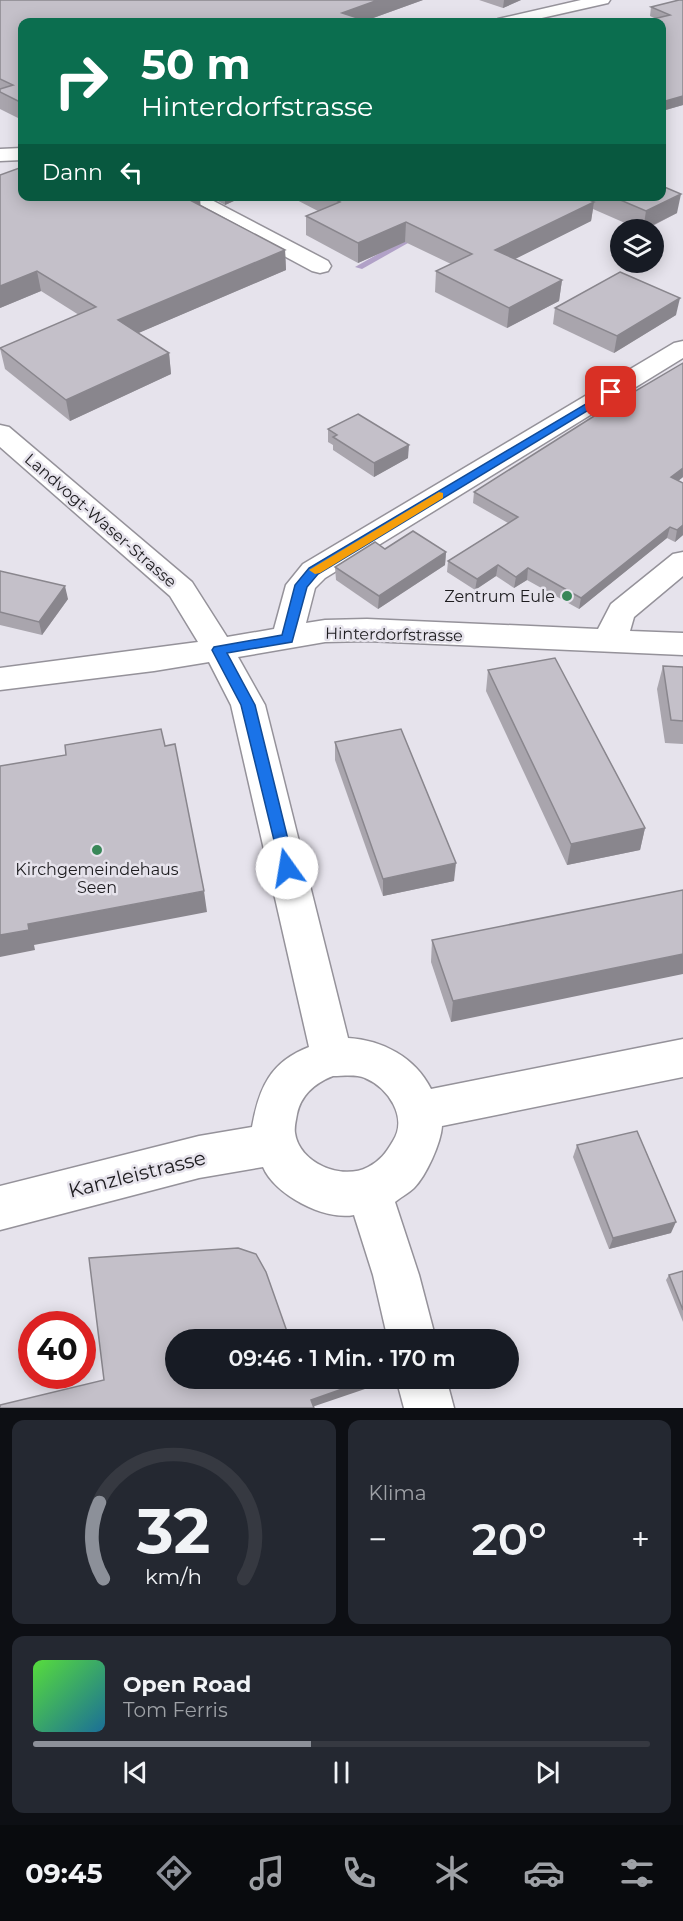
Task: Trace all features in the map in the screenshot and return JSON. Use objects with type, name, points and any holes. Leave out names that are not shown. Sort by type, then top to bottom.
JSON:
[{"type":"street","points":[[522,18],[602,0]]},
{"type":"street","points":[[196,201],[320,266]]},
{"type":"street","points":[[287,638],[301,585],[314,571],[683,348]]},
{"type":"street","name":"Landvogt-Waser-Strasse","points":[[0,433],[181,589],[219,650],[248,705],[332,1057]]},
{"type":"street","points":[[614,641],[614,626],[622,611],[683,561]]},
{"type":"street","name":"Hinterdorfstrasse","points":[[0,679],[219,650],[325,631],[367,630],[683,644]]},
{"type":"street","points":[[332,1057],[354,1057],[376,1062],[396,1074],[410,1091],[419,1111],[420,1136],[411,1160],[393,1180],[369,1193],[339,1196],[310,1187],[288,1168],[275,1144],[273,1115],[284,1088],[305,1068],[332,1057]]},
{"type":"street","points":[[419,1111],[683,1058]]},
{"type":"street","name":"Kanzleistrasse","points":[[0,1208],[199,1157],[275,1144]]},
{"type":"street","points":[[369,1193],[396,1275],[409,1329]]},
{"type":"street","points":[[424,1389],[429,1408]]},
{"type":"building","points":[[0,0],[378,0],[342,13],[358,18],[18,18],[18,101],[0,92],[0,89],[13,85],[0,79]]},
{"type":"building","points":[[683,0],[683,96],[666,101],[666,18],[657,18],[670,15],[651,7]]},
{"type":"building","points":[[18,168],[18,201],[192,201],[285,250],[118,320],[169,353],[66,400],[0,348],[96,307],[37,271],[0,286],[0,175]]},
{"type":"building","points":[[666,188],[681,194],[646,211],[623,201],[666,201]]},
{"type":"building","points":[[338,201],[594,202],[495,250],[562,280],[509,308],[436,271],[472,254],[406,222],[358,243],[306,216],[340,202]]},
{"type":"building","points":[[618,273],[680,298],[617,336],[555,308]]},
{"type":"building","points":[[683,363],[683,468],[671,477],[683,483],[683,525],[677,530],[670,527],[581,598],[528,568],[516,577],[498,565],[477,579],[448,561],[518,517],[474,492]]},
{"type":"building","points":[[358,414],[409,445],[374,463],[333,437],[337,435],[328,429]]},
{"type":"building","points":[[413,531],[446,552],[379,596],[335,567],[375,542],[385,549]]},
{"type":"building","points":[[0,571],[65,586],[39,622],[0,612]]},
{"type":"building","points":[[555,658],[645,828],[571,844],[488,670]]},
{"type":"building","points":[[663,666],[683,667],[683,721],[671,720]]},
{"type":"building","name":"Kirchgemeindehaus Seen","points":[[161,729],[165,746],[175,744],[204,891],[28,924],[29,930],[0,935],[0,766],[66,755],[65,745]]},
{"type":"building","points":[[401,729],[456,863],[383,879],[335,742]]},
{"type":"building","points":[[683,890],[683,954],[453,1001],[432,940]]},
{"type":"building","points":[[637,1131],[676,1222],[613,1238],[577,1145]]},
{"type":"building","points":[[238,1248],[256,1254],[266,1272],[286,1329],[165,1329],[165,1389],[342,1389],[311,1400],[314,1408],[0,1408],[0,1405],[67,1389],[96,1389],[96,1382],[104,1380],[89,1258]]},
{"type":"building","points":[[683,1271],[683,1310],[669,1275]]},
{"type":"waterway","points":[[359,267],[420,234]]},
{"type":"slow traffic","points":[[315,570],[439,496]]},
{"type":"place","name":"Zentrum Eule","points":[[567,596]]},
{"type":"place","name":"Kirchgemeindehaus Seen","points":[[97,850]]},
{"type":"route","points":[[287,868],[248,705],[219,650],[287,638],[301,585],[314,571],[611,392]]}]
